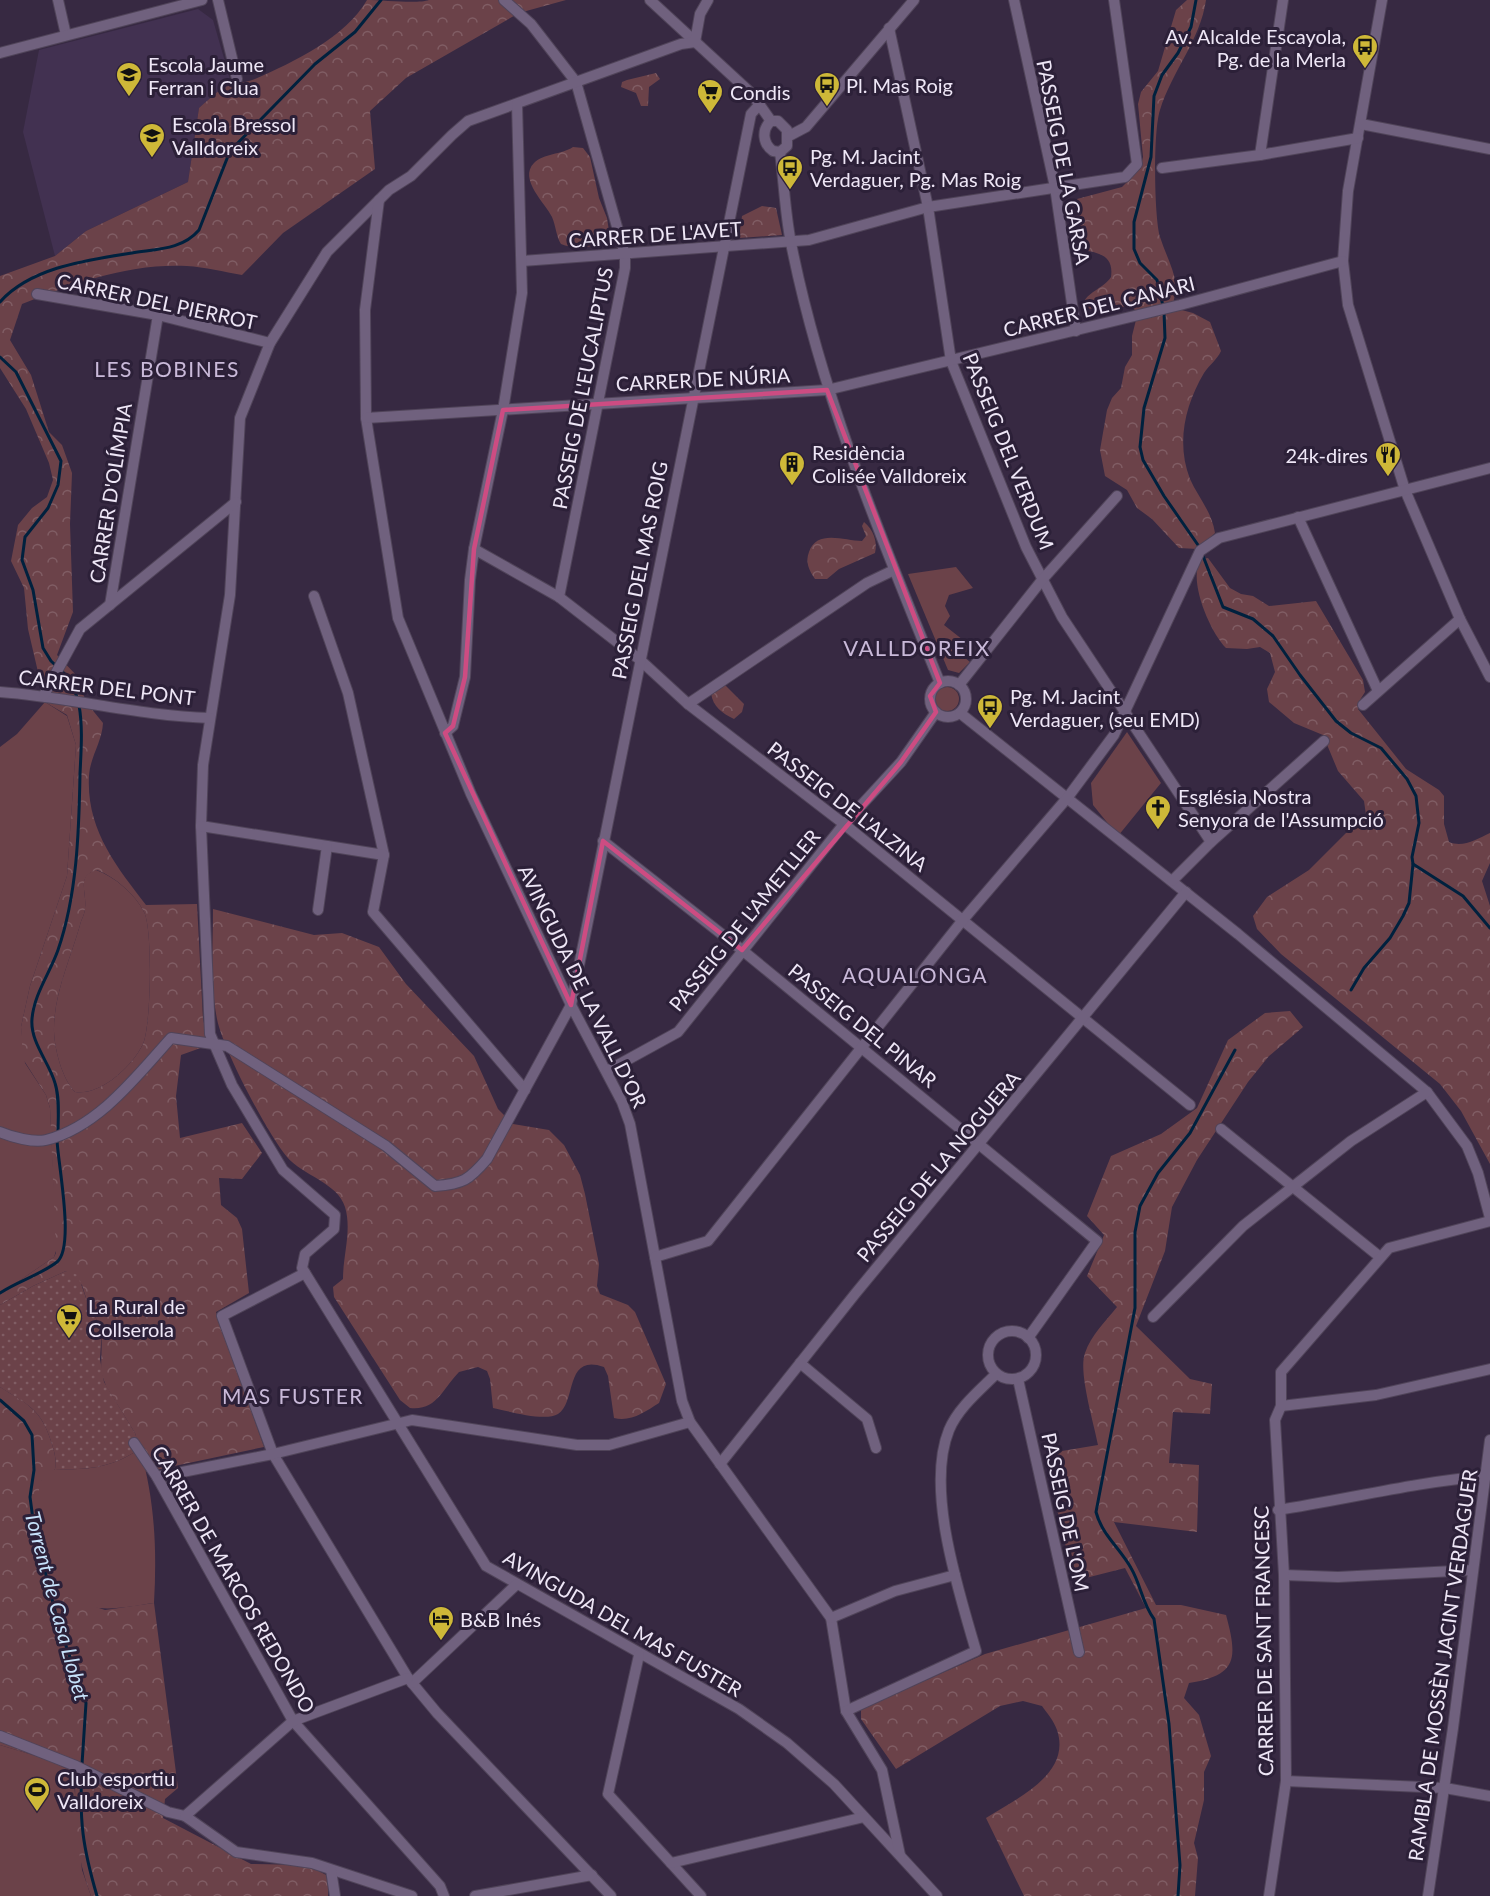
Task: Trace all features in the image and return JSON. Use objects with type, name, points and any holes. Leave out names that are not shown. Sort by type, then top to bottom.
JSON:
[{"type":"street","points":[[58,0],[66,35]]},
{"type":"street","points":[[0,53],[202,0]]},
{"type":"street","points":[[218,0],[237,79]]},
{"type":"street","points":[[504,0],[531,24],[576,82]]},
{"type":"street","points":[[650,0],[760,104],[771,121],[781,123],[789,136],[787,146],[780,152],[773,151],[766,142],[765,128],[771,121]]},
{"type":"street","points":[[695,42],[700,14],[708,0]]},
{"type":"street","points":[[789,136],[803,131],[914,0]]},
{"type":"street","name":"PASSEIG DE LA GARSA","points":[[1014,0],[1055,187],[1076,331]]},
{"type":"street","name":"CARRER DE L'AVET","points":[[522,261],[809,240],[928,207],[1125,177],[1137,164],[1114,0]]},
{"type":"street","points":[[1260,156],[1283,0]]},
{"type":"street","points":[[1382,0],[1348,191],[1343,261],[1348,305],[1405,490],[1460,619],[1490,677]]},
{"type":"street","name":"PASSEIG DEL VERDUM","points":[[889,28],[928,207],[951,361],[1026,548],[1042,580],[1062,617],[1211,842]]},
{"type":"street","points":[[611,1896],[437,1713],[410,1680],[273,1454],[222,1316],[305,1274],[302,1268],[304,1254],[334,1229],[335,1215],[283,1170],[232,1085],[210,1034],[201,826],[203,765],[230,595],[240,418],[270,343],[327,252],[379,200],[411,176],[468,121],[681,44],[695,42]]},
{"type":"street","name":"PASSEIG DE L'EUCALIPTUS","points":[[559,597],[625,268],[625,255],[576,82]]},
{"type":"street","points":[[445,733],[453,726],[465,677],[470,580],[474,549],[503,410],[522,293],[517,104]]},
{"type":"street","name":"PASSEIG DEL MAS ROIG","points":[[0,1132],[12,1137],[44,1141],[90,1121],[171,1038],[214,1042],[227,1046],[318,1101],[386,1146],[435,1185],[452,1185],[470,1179],[487,1159],[571,1005],[639,659],[751,114],[760,104]]},
{"type":"street","points":[[1361,124],[1490,149]]},
{"type":"street","points":[[1162,168],[1260,156],[1358,138]]},
{"type":"street","points":[[746,143],[766,142]]},
{"type":"street","points":[[780,152],[790,242],[827,390],[894,570],[940,683]]},
{"type":"street","name":"AVINGUDA DE LA VALL D'OR","points":[[379,200],[366,310],[366,418],[398,618],[471,794],[571,1005],[607,1071],[630,1124],[682,1401],[690,1422],[831,1618],[846,1711],[882,1770],[900,1855]]},
{"type":"street","name":"CARRER DEL CANARI","points":[[827,390],[1180,305],[1343,261]]},
{"type":"street","name":"CARRER DEL PIERROT","points":[[38,294],[158,315],[270,343]]},
{"type":"street","name":"CARRER D'OLÍMPIA","points":[[110,605],[158,315]]},
{"type":"street","name":"CARRER DE NÚRIA","points":[[366,418],[827,390]]},
{"type":"street","points":[[655,1257],[708,1241],[962,921],[1068,797],[1114,735],[1200,551],[1219,538],[1490,468]]},
{"type":"street","points":[[959,685],[1042,580],[1117,496]]},
{"type":"street","points":[[44,694],[80,629],[236,502]]},
{"type":"street","points":[[1298,517],[1378,691]]},
{"type":"street","name":"PASSEIG DE L'ALZINA","points":[[474,549],[559,597],[639,659],[688,704],[844,824],[1190,1106]]},
{"type":"street","points":[[688,704],[867,583],[894,570]]},
{"type":"street","points":[[314,596],[348,693],[384,855],[373,912],[525,1090]]},
{"type":"street","points":[[1363,705],[1460,619]]},
{"type":"street","points":[[950,681],[959,685],[966,699],[960,713],[950,717],[936,712],[930,696],[940,683],[950,681]]},
{"type":"street","name":"CARRER DEL PONT","points":[[0,690],[44,694],[185,717],[210,718]]},
{"type":"street","name":"PASSEIG DE L'AMETLLER","points":[[607,1071],[678,1032],[844,824],[901,762],[936,712]]},
{"type":"street","points":[[960,713],[1172,881],[1427,1092],[1467,1146],[1478,1173],[1490,1219],[1389,1248],[1281,1372],[1281,1406],[1376,1395],[1490,1369]]},
{"type":"street","points":[[1172,881],[1211,842],[1324,741]]},
{"type":"street","points":[[201,826],[384,855]]},
{"type":"street","name":"PASSEIG DEL PINAR","points":[[603,841],[981,1143],[1098,1241],[1028,1338]]},
{"type":"street","points":[[318,910],[327,846]]},
{"type":"street","name":"PASSEIG DE LA NOGUERA","points":[[720,1464],[855,1293],[981,1143],[1185,892]]},
{"type":"street","points":[[1153,1317],[1243,1226],[1351,1141],[1427,1092]]},
{"type":"street","points":[[1221,1129],[1380,1257]]},
{"type":"street","name":"AVINGUDA DEL MAS FUSTER","points":[[305,1274],[486,1566],[639,1655],[739,1709],[787,1743],[834,1784],[937,1896]]},
{"type":"street","points":[[1015,1331],[1028,1338],[1036,1352],[1035,1363],[1031,1370],[1018,1379],[996,1374],[988,1359],[989,1347],[994,1340],[1006,1332],[1015,1331]]},
{"type":"street","points":[[800,1364],[867,1419],[876,1448]]},
{"type":"street","points":[[846,1711],[976,1651],[955,1575],[940,1480],[942,1457],[950,1429],[959,1414],[996,1374]]},
{"type":"street","name":"PASSEIG DE L'OM","points":[[1018,1379],[1079,1652]]},
{"type":"street","name":"CARRER DE SANT FRANCESC","points":[[1269,1896],[1286,1781],[1284,1575],[1278,1510],[1275,1420],[1281,1406]]},
{"type":"street","points":[[157,1478],[273,1454],[412,1420],[577,1445],[609,1445],[690,1422]]},
{"type":"street","name":"RAMBLA DE MOSSÈN JACINT VERDAGUER","points":[[1428,1896],[1445,1788],[1473,1570],[1485,1515],[1490,1440]]},
{"type":"street","name":"CARRER DE MARCOS REDONDO","points":[[134,1443],[157,1478],[293,1721],[429,1873],[444,1896]]},
{"type":"street","points":[[1278,1510],[1332,1501],[1377,1490],[1486,1476]]},
{"type":"street","points":[[1284,1575],[1338,1577],[1473,1570]]},
{"type":"street","points":[[831,1618],[895,1591],[955,1575]]},
{"type":"street","points":[[185,1816],[293,1721],[410,1680],[517,1584]]},
{"type":"street","points":[[639,1655],[608,1794],[701,1896]]},
{"type":"street","points":[[0,1736],[76,1766],[168,1812],[185,1816],[236,1852],[312,1863],[412,1896]]},
{"type":"street","points":[[1286,1781],[1445,1788],[1490,1796]]},
{"type":"street","points":[[671,1863],[864,1817]]},
{"type":"street","points":[[331,1870],[335,1896]]},
{"type":"street","points":[[475,1896],[592,1875]]},
{"type":"highlighted area","points":[[827,390],[940,683],[930,696],[936,712],[901,762],[742,950],[603,841],[571,1005],[445,733],[453,726],[465,677],[474,549],[503,410]]},
{"type":"shaded area","name":"Escola Jaume Ferran i Clua","points":[[198,9],[213,20],[232,86],[222,88],[199,108],[188,182],[86,231],[55,256],[23,132],[39,50]]},
{"type":"green space","points":[[367,0],[409,2],[566,0],[519,13],[406,78],[370,111],[375,169],[283,233],[242,275],[208,268],[166,266],[123,271],[103,276],[22,304],[10,340],[31,375],[49,432],[62,445],[72,473],[70,524],[73,612],[57,655],[77,676],[86,702],[103,723],[89,776],[92,813],[105,846],[146,905],[197,904],[203,1019],[209,1045],[181,1055],[176,1096],[180,1138],[242,1123],[262,1153],[242,1179],[219,1178],[221,1205],[237,1218],[242,1229],[249,1293],[216,1312],[264,1447],[146,1472],[135,1433],[106,1386],[101,1372],[102,1330],[87,1301],[82,1285],[66,1271],[0,1305],[0,1294],[54,1257],[56,1253],[50,1108],[46,1095],[23,1059],[21,1027],[30,986],[67,876],[76,745],[67,715],[45,702],[28,629],[24,588],[11,561],[18,525],[32,508],[47,497],[53,480],[49,463],[26,409],[0,368],[0,276],[55,256],[86,231],[188,182],[199,108],[224,88],[255,79],[318,47],[346,26]],"holes":[[[97,870],[130,893],[144,912],[150,957],[148,1019],[143,1044],[131,1062],[105,1085],[85,1092],[75,1092],[66,1079],[58,1056],[54,1019],[63,978],[84,912],[85,880]]]},
{"type":"green space","points":[[1187,0],[1206,0],[1198,29],[1171,82],[1160,110],[1155,154],[1158,226],[1175,279],[1174,308],[1193,313],[1210,322],[1221,351],[1197,385],[1188,411],[1183,438],[1190,479],[1208,511],[1215,533],[1198,549],[1179,548],[1152,519],[1137,508],[1127,490],[1105,476],[1100,450],[1107,410],[1112,398],[1121,388],[1125,367],[1132,355],[1132,336],[1137,316],[1135,310],[1130,306],[1098,310],[1086,308],[1083,303],[1086,299],[1111,277],[1110,264],[1100,254],[1083,250],[1068,217],[1069,210],[1077,199],[1122,187],[1140,169],[1143,157],[1138,104],[1141,92],[1158,71],[1176,10]]},
{"type":"green space","points":[[656,73],[660,79],[649,87],[648,106],[641,106],[636,93],[621,87],[622,82],[627,80]]},
{"type":"green space","points":[[573,147],[583,148],[590,157],[599,198],[607,218],[610,238],[586,247],[561,244],[552,217],[531,184],[529,176],[530,169],[538,160]]},
{"type":"green space","points":[[762,206],[776,208],[782,235],[739,238],[742,216]]},
{"type":"green space","points":[[864,522],[874,536],[875,553],[839,569],[827,579],[815,579],[808,563],[809,552],[813,545],[825,538],[862,541],[866,536],[862,526]]},
{"type":"green space","points":[[1208,558],[1230,588],[1241,594],[1253,596],[1269,606],[1316,601],[1363,680],[1365,692],[1358,703],[1358,709],[1406,769],[1439,790],[1444,796],[1444,824],[1449,842],[1465,843],[1490,833],[1490,863],[1482,881],[1490,906],[1490,1164],[1461,1111],[1440,1084],[1281,954],[1257,929],[1253,916],[1267,897],[1309,870],[1346,833],[1363,821],[1366,815],[1364,801],[1338,771],[1323,735],[1294,723],[1269,702],[1267,689],[1275,672],[1270,653],[1260,647],[1226,648],[1213,630],[1202,605],[1197,579],[1197,568],[1201,559]]},
{"type":"green space","points":[[956,567],[973,588],[949,595],[945,606],[950,616],[944,625],[972,647],[964,657],[970,662],[959,673],[948,670],[908,574]]},
{"type":"green space","points":[[725,685],[744,704],[742,712],[734,719],[719,709],[712,698],[711,693]]},
{"type":"green space","points":[[947,687],[955,691],[959,699],[955,707],[947,711],[939,707],[935,699],[939,691]]},
{"type":"green space","points":[[45,702],[67,716],[76,745],[67,876],[30,986],[21,1027],[25,1063],[46,1095],[50,1108],[57,1248],[54,1257],[0,1294],[0,747],[17,734]]},
{"type":"green space","points":[[1127,732],[1161,783],[1118,836],[1093,805],[1091,783]]},
{"type":"green space","points":[[96,870],[124,887],[144,912],[150,956],[148,1018],[143,1044],[131,1062],[105,1085],[85,1092],[75,1092],[66,1079],[58,1056],[54,1019],[63,978],[84,912],[84,880]]},
{"type":"green space","points":[[213,909],[314,935],[342,933],[379,947],[406,984],[474,1056],[498,1109],[513,1124],[549,1130],[564,1145],[580,1175],[585,1194],[599,1264],[597,1286],[600,1294],[628,1305],[635,1312],[666,1384],[659,1403],[643,1413],[626,1419],[614,1418],[608,1376],[604,1367],[591,1365],[583,1367],[577,1373],[564,1408],[552,1416],[526,1415],[493,1408],[490,1379],[487,1371],[478,1367],[459,1372],[439,1397],[427,1406],[410,1408],[400,1400],[334,1297],[333,1287],[343,1279],[348,1225],[345,1207],[328,1185],[301,1169],[287,1157],[278,1145],[247,1090],[221,1033],[213,992]]},
{"type":"green space","points":[[1290,1011],[1303,1027],[1269,1056],[1248,1082],[1197,1160],[1172,1207],[1165,1251],[1136,1326],[1190,1379],[1212,1384],[1210,1414],[1173,1412],[1169,1463],[1199,1465],[1197,1532],[1114,1522],[1156,1605],[1181,1605],[1226,1615],[1230,1630],[1232,1654],[1230,1663],[1217,1675],[1189,1683],[1184,1698],[1199,1715],[1211,1756],[1204,1772],[1204,1800],[1194,1843],[1198,1858],[1195,1896],[1024,1896],[986,1818],[1026,1793],[1049,1772],[1056,1760],[1059,1746],[1057,1730],[1042,1706],[1023,1701],[1000,1706],[896,1769],[861,1719],[861,1709],[985,1654],[1146,1608],[1125,1568],[1074,1581],[1044,1454],[1098,1445],[1085,1385],[1083,1362],[1091,1340],[1117,1307],[1087,1276],[1104,1235],[1087,1216],[1111,1156],[1161,1134],[1197,1108],[1228,1040],[1265,1013]]},
{"type":"green space","points":[[66,1271],[78,1275],[87,1301],[102,1330],[100,1359],[104,1382],[135,1433],[140,1449],[109,1464],[79,1469],[55,1469],[54,1452],[42,1421],[32,1408],[0,1387],[0,1305]]},
{"type":"green space","points":[[0,1387],[38,1414],[47,1430],[54,1452],[55,1469],[42,1480],[39,1489],[40,1527],[52,1582],[69,1598],[105,1610],[154,1603],[178,1788],[165,1799],[163,1818],[251,1864],[307,1865],[328,1876],[328,1896],[91,1896],[82,1867],[77,1838],[73,1772],[49,1760],[0,1745]]},
{"type":"green space","points":[[140,1449],[149,1487],[154,1526],[154,1603],[121,1608],[90,1607],[69,1598],[52,1581],[38,1516],[41,1481],[55,1469],[79,1469],[109,1464]]},
{"type":"green space","name":"Club esportiu Valldoreix","points":[[0,1745],[49,1760],[73,1772],[82,1870],[91,1896],[0,1896]]},
{"type":"waterway","name":"Torrent de Casa Llobet","points":[[0,302],[13,290],[28,281],[61,267],[177,245],[192,237],[199,230],[230,151],[315,64],[355,32],[381,0]]},
{"type":"waterway","points":[[1163,306],[1157,280],[1140,263],[1134,249],[1134,222],[1151,157],[1154,96],[1162,75],[1178,53],[1191,27],[1196,0]]},
{"type":"waterway","points":[[1164,312],[1165,338],[1144,408],[1140,447],[1143,460],[1164,496],[1198,545]]},
{"type":"waterway","name":"Torrent de Casa Llobet","points":[[0,357],[16,372],[61,461],[58,485],[48,508],[25,537],[22,560],[33,590],[43,648],[51,661],[68,677],[78,699]]},
{"type":"waterway","points":[[1203,556],[1223,607],[1253,619],[1273,636],[1336,721],[1351,733],[1381,748],[1407,779],[1416,796],[1419,823],[1412,857],[1413,864],[1463,896],[1490,928]]},
{"type":"waterway","name":"Torrent de Casa Llobet","points":[[58,1133],[57,1089],[34,1036],[32,1019],[39,992],[58,950],[73,885],[78,841],[81,748],[79,705]]},
{"type":"waterway","points":[[1351,990],[1364,968],[1390,938],[1403,916],[1409,903],[1413,864]]},
{"type":"waterway","points":[[1178,1896],[1180,1865],[1169,1724],[1154,1619],[1131,1568],[1102,1528],[1096,1512],[1135,1308],[1135,1232],[1140,1206],[1158,1173],[1190,1133],[1235,1050]]},
{"type":"waterway","name":"Torrent de Casa Llobet","points":[[0,1293],[50,1267],[57,1262],[62,1253],[65,1223],[57,1140]]},
{"type":"waterway","name":"Torrent de Casa Llobet","points":[[0,1400],[24,1421],[32,1435],[34,1470],[30,1497],[34,1527],[58,1623],[86,1703],[82,1764]]},
{"type":"waterway","name":"Torrent de Casa Llobet","points":[[82,1771],[83,1834],[97,1896]]},
{"type":"place","name":"Av. Alcalde Escayola, Pg. de la Merla","points":[[1365,70]]},
{"type":"place","name":"Escola Jaume Ferran i Clua","points":[[129,98]]},
{"type":"place","name":"Pl. Mas Roig","points":[[827,108]]},
{"type":"place","name":"Condis","points":[[710,115]]},
{"type":"place","name":"Escola Bressol Valldoreix","points":[[152,159]]},
{"type":"place","name":"Pg. M. Jacint Verdaguer, Pg. Mas Roig","points":[[790,191]]},
{"type":"place","name":"24k-dires","points":[[1388,478]]},
{"type":"place","name":"Residència Colisée Valldoreix","points":[[792,487]]},
{"type":"place","name":"Pg. M. Jacint Verdaguer, (seu EMD)","points":[[990,730]]},
{"type":"place","name":"Església Nostra Senyora de l'Assumpció","points":[[1158,831]]},
{"type":"place","name":"La Rural de Collserola","points":[[69,1340]]},
{"type":"place","name":"B&B Inés","points":[[441,1642]]},
{"type":"place","name":"Club esportiu Valldoreix","points":[[37,1813]]},
{"type":"district","name":"LES BOBINES","points":[[167,368]]},
{"type":"district","name":"VALLDOREIX","points":[[917,647]]},
{"type":"district","name":"AQUALONGA","points":[[915,974]]},
{"type":"district","name":"MAS FUSTER","points":[[293,1395]]}]
